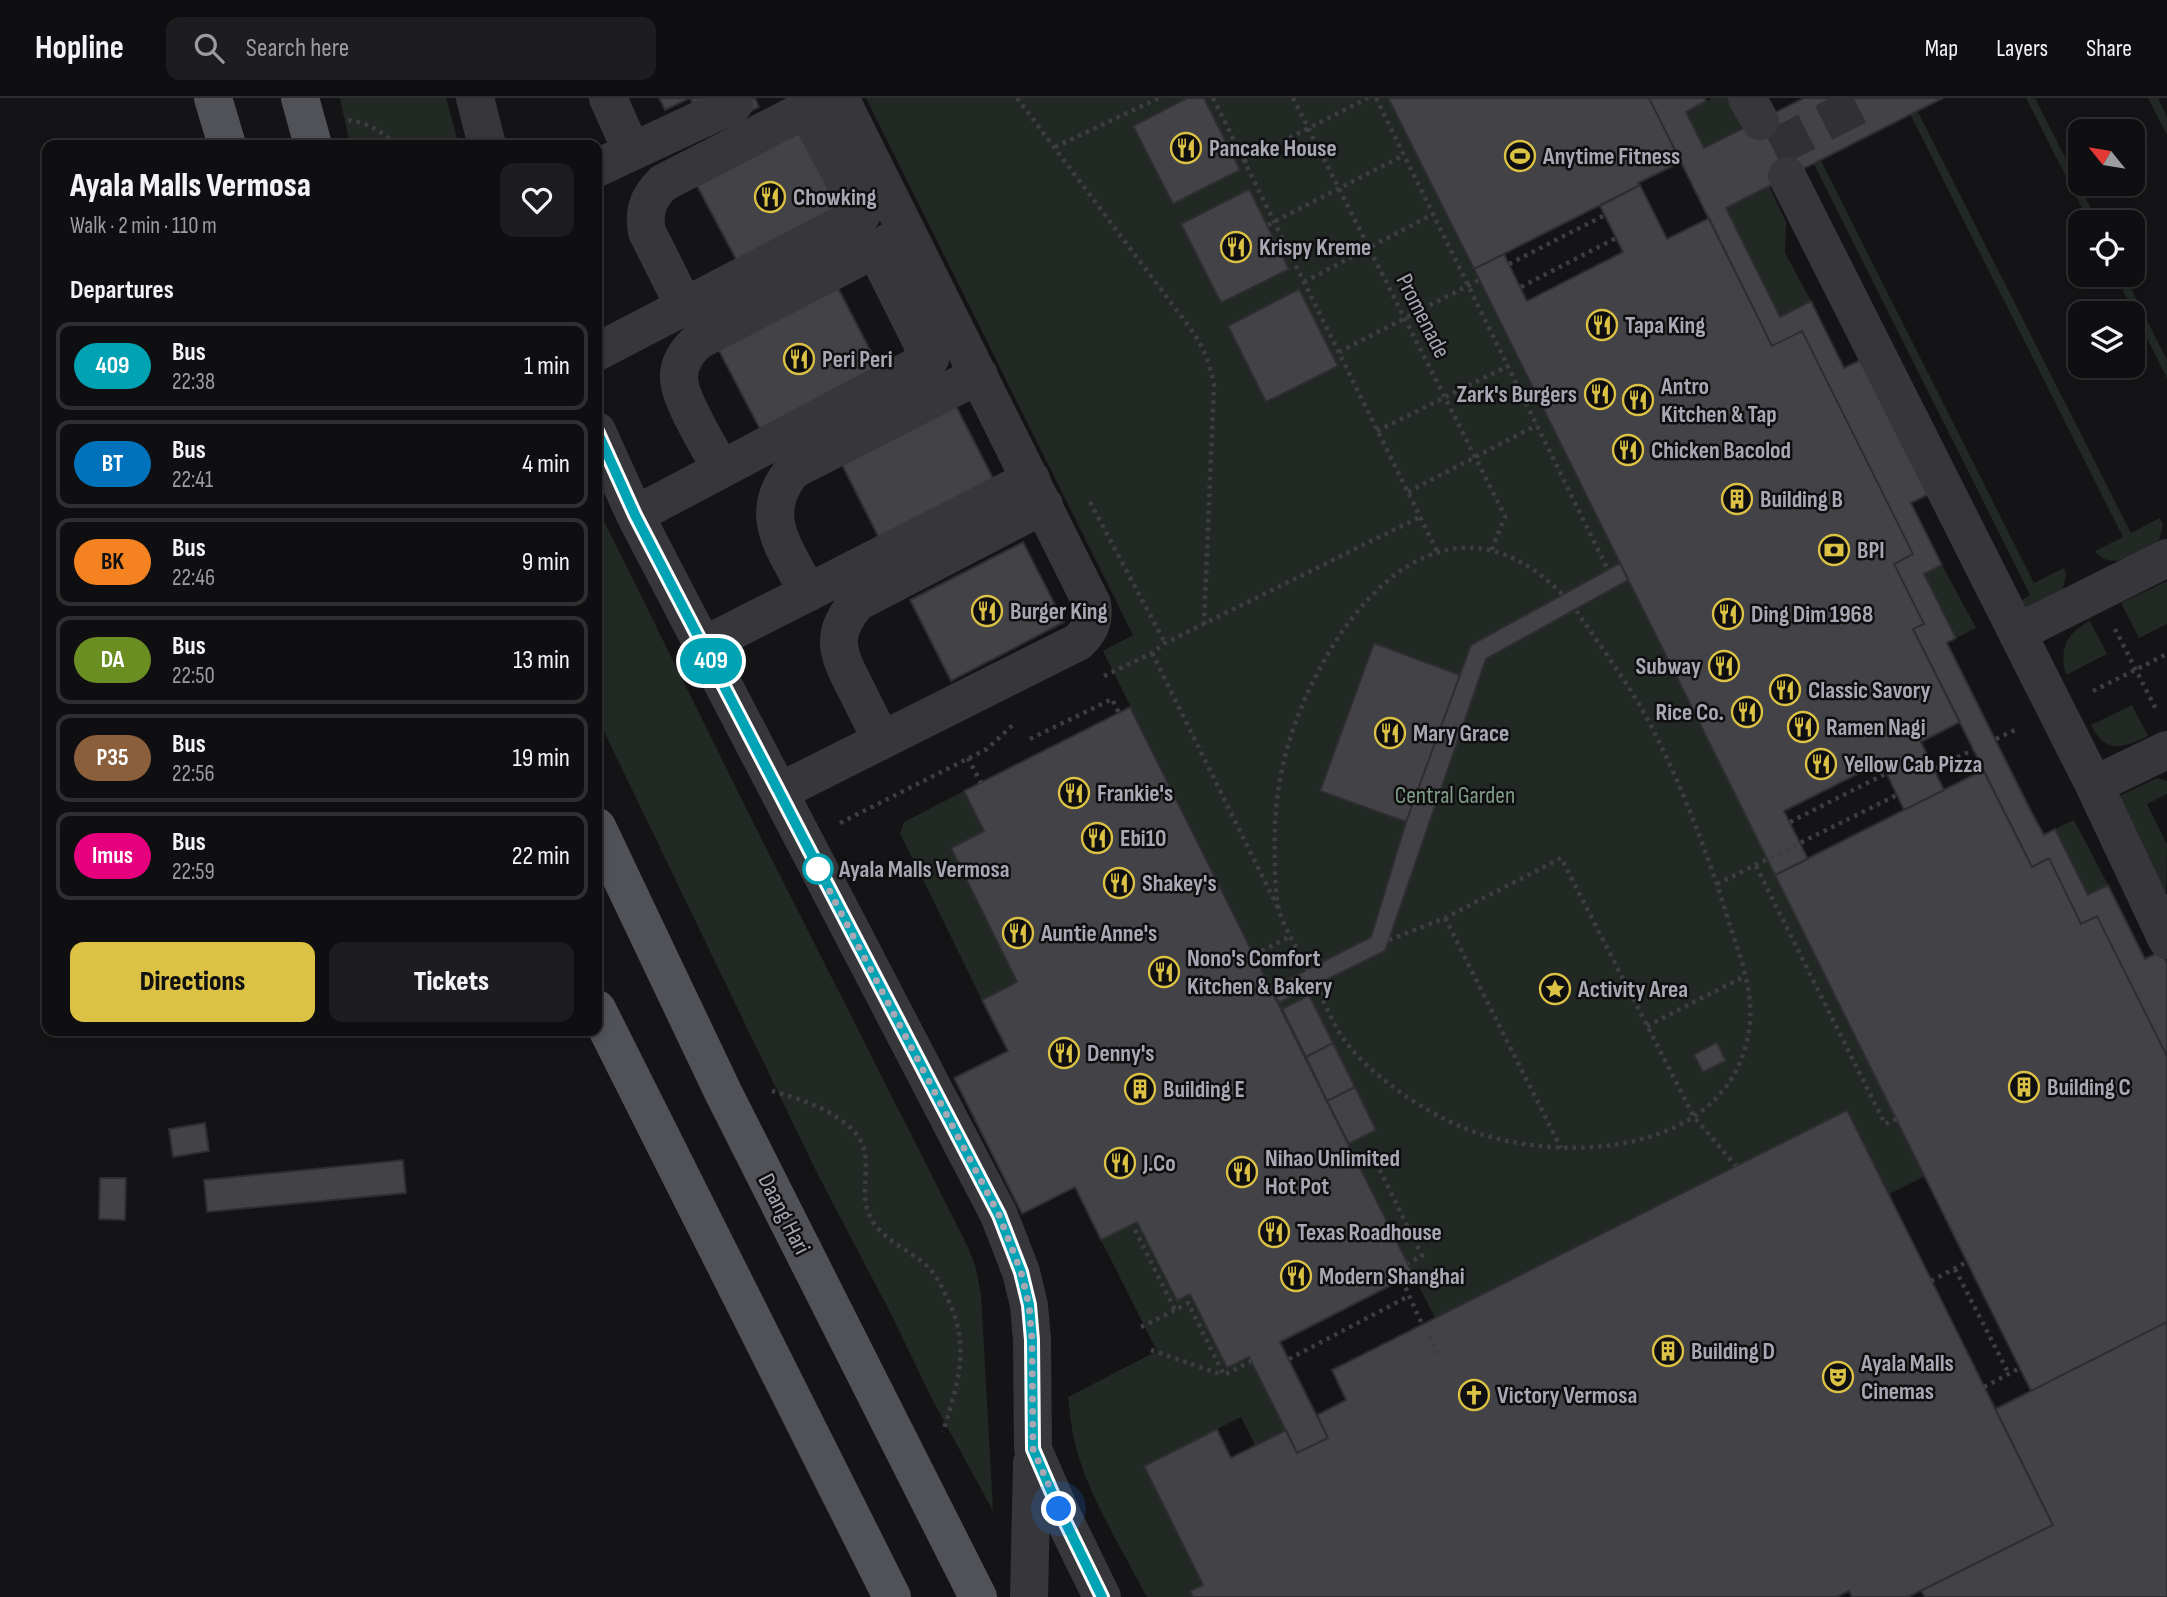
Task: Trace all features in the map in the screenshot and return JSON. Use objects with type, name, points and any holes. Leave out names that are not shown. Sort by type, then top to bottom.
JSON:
[{"type":"main road","points":[[213,98],[226,140]]},
{"type":"main road","points":[[300,98],[312,140]]},
{"type":"main road","name":"Daang Hari","points":[[602,837],[723,1091],[978,1597]]},
{"type":"main road","points":[[602,1019],[892,1597]]},
{"type":"lane","points":[[475,98],[486,140]]},
{"type":"lane","points":[[608,98],[632,152]]},
{"type":"lane","points":[[635,515],[930,359],[891,241],[825,102]]},
{"type":"lane","points":[[602,349],[862,214],[825,102]]},
{"type":"lane","points":[[684,306],[647,232],[646,206],[652,193],[663,183],[825,102]]},
{"type":"lane","points":[[602,166],[734,104]]},
{"type":"lane","points":[[1787,176],[2163,922]]},
{"type":"lane","points":[[779,792],[1078,642],[1092,625],[1092,604],[979,375],[891,241]]},
{"type":"lane","points":[[721,469],[681,392],[678,378],[680,364],[687,351],[698,341],[891,241]]},
{"type":"lane","points":[[808,593],[775,526],[776,495],[783,481],[793,470],[979,375]]},
{"type":"lane","points":[[602,442],[635,515],[999,1215],[1021,1272],[1029,1305],[1032,1340],[1033,1449],[1029,1597]]},
{"type":"lane","points":[[703,646],[808,593],[1038,492]]},
{"type":"lane","points":[[881,740],[840,658],[838,642],[847,613],[858,602],[1038,492]]},
{"type":"lane","points":[[2017,633],[2167,558]]},
{"type":"lane","points":[[2094,785],[2164,734]]},
{"type":"lane","points":[[1033,1449],[1102,1597]]},
{"type":"path","points":[[1017,98],[1190,328],[1203,346],[1210,365],[1214,385],[1204,624]]},
{"type":"path","points":[[1055,147],[1159,98]]},
{"type":"path","points":[[1213,98],[1437,551]]},
{"type":"path","name":"Promenade","points":[[1293,98],[1505,516],[1491,551]]},
{"type":"path","points":[[1244,161],[1368,98]]},
{"type":"path","points":[[1376,98],[1608,570]]},
{"type":"path","points":[[340,118],[369,125],[391,140]]},
{"type":"path","points":[[1268,225],[1404,155]]},
{"type":"path","points":[[1304,282],[1433,214]]},
{"type":"path","points":[[1509,264],[1605,215]]},
{"type":"path","points":[[1521,287],[1616,238]]},
{"type":"path","points":[[1339,352],[1479,280]]},
{"type":"path","points":[[1377,431],[1508,366]]},
{"type":"path","points":[[1408,492],[1537,425]]},
{"type":"path","points":[[1104,677],[1166,643],[1420,517]]},
{"type":"path","points":[[1280,912],[1274,836],[1283,762],[1320,664],[1353,615],[1395,573],[1417,558],[1437,551],[1466,548],[1491,551],[1533,567],[1563,595]]},
{"type":"path","points":[[2097,593],[2136,670],[2164,734]]},
{"type":"path","points":[[1316,985],[1340,1034],[1364,1062],[1392,1086],[1463,1128],[1497,1139],[1535,1146],[1580,1149],[1623,1143],[1664,1132],[1694,1117],[1721,1094],[1735,1074],[1744,1053],[1751,1007],[1745,976],[1701,836],[1647,718],[1575,610]]},
{"type":"path","points":[[1152,653],[1308,970]]},
{"type":"path","points":[[2056,710],[2167,654]]},
{"type":"path","points":[[1030,739],[1112,699],[1119,713]]},
{"type":"path","points":[[804,841],[988,748],[1019,719]]},
{"type":"path","points":[[1934,768],[1973,750]]},
{"type":"path","points":[[968,758],[981,783]]},
{"type":"path","points":[[1790,822],[1887,773]]},
{"type":"path","points":[[1717,884],[1897,794]]},
{"type":"path","points":[[1389,940],[1445,918],[1561,858],[1694,1117],[1736,1166]]},
{"type":"path","points":[[1756,866],[1885,1124],[1896,1119]]},
{"type":"path","points":[[1445,918],[1561,1148]]},
{"type":"path","points":[[1254,955],[1292,936]]},
{"type":"path","points":[[1647,1026],[1745,976]]},
{"type":"path","points":[[772,1091],[801,1099],[826,1111],[844,1122],[857,1136],[865,1152],[863,1193],[876,1227],[928,1267],[942,1285],[956,1316],[962,1351],[956,1389],[943,1432]]},
{"type":"path","points":[[1376,1162],[1422,1256],[1408,1263]]},
{"type":"path","points":[[1135,1230],[1175,1310]]},
{"type":"path","points":[[1931,1281],[1968,1262]]},
{"type":"path","points":[[1955,1269],[2009,1374]]},
{"type":"path","points":[[1402,1280],[1422,1324]]},
{"type":"path","points":[[1289,1359],[1409,1296]]},
{"type":"path","points":[[1141,1327],[1188,1303],[1224,1375]]},
{"type":"path","points":[[1429,1336],[1439,1356]]},
{"type":"path","points":[[1151,1350],[1224,1375],[1251,1361]]},
{"type":"path","points":[[1984,1387],[2020,1368]]},
{"type":"green space","points":[[340,98],[446,98],[458,140],[349,140]]},
{"type":"green space","name":"Central Garden","points":[[866,98],[1388,98],[1925,1176],[1889,1194],[1846,1110],[1435,1318],[1103,651],[1133,635]]},
{"type":"green space","points":[[1712,98],[1728,98],[1746,134],[1700,157],[1679,115]]},
{"type":"green space","points":[[2026,98],[2035,98],[2068,163],[2068,181]]},
{"type":"green space","points":[[2148,98],[2158,98],[2167,117],[2167,135]]},
{"type":"green space","points":[[1913,102],[2131,533],[2160,518],[2163,525],[2159,540],[2127,558],[2109,561],[2095,551],[2123,537],[1906,106]]},
{"type":"green space","points":[[1817,153],[2034,583],[2064,568],[2066,575],[2063,589],[2027,609],[2022,600],[2030,595],[1810,156]]},
{"type":"green space","points":[[1768,184],[1786,222],[1785,253],[1811,301],[1780,317],[1725,206]]},
{"type":"green space","points":[[2076,196],[2085,196],[2092,210],[2083,210]]},
{"type":"green space","points":[[2121,287],[2130,287],[2137,301],[2128,301]]},
{"type":"green space","points":[[2145,317],[2167,360],[2167,378],[2145,334]]},
{"type":"green space","points":[[602,517],[967,1245],[976,1268],[981,1295],[993,1511],[932,1399],[817,1173],[602,727]]},
{"type":"green space","points":[[1942,565],[1976,628],[1956,638],[1924,574]]},
{"type":"green space","points":[[2167,581],[2167,624],[2139,638],[2121,603]]},
{"type":"green space","points":[[2090,621],[2107,654],[2066,675],[2063,657],[2066,643],[2075,631]]},
{"type":"green space","points":[[2132,705],[2148,736],[2116,746],[2102,741],[2091,725]]},
{"type":"green space","points":[[2157,778],[2167,781],[2167,794],[2147,804],[2167,844],[2166,894],[2117,797]]},
{"type":"green space","points":[[964,791],[984,831],[951,849],[1017,982],[982,1000],[900,833],[904,822]]},
{"type":"green space","points":[[2074,820],[2108,885],[2088,895],[2055,829]]},
{"type":"green space","points":[[1137,1222],[1178,1300],[1190,1294],[1227,1368],[1249,1357],[1286,1430],[1255,1445],[1241,1417],[1144,1466],[1203,1585],[1191,1591],[1193,1597],[1147,1597],[1107,1523],[1082,1468],[1071,1424],[1068,1397],[1157,1351],[1101,1240]]},
{"type":"building","points":[[659,98],[690,98],[665,110]]},
{"type":"building","points":[[690,98],[717,98],[695,109]]},
{"type":"building","points":[[732,98],[755,98],[759,107],[740,116]]},
{"type":"building","name":"Pancake House","points":[[1187,98],[1204,98],[1240,170],[1173,204],[1133,126]]},
{"type":"building","points":[[1388,98],[1649,98],[1681,162],[1474,269]]},
{"type":"building","points":[[1649,98],[1705,98],[1706,101],[1686,112],[1704,148],[1804,98],[1943,98],[1726,208],[1780,317],[1811,301],[1844,368],[1862,359],[1929,494],[1911,503],[1942,565],[1924,574],[1956,638],[1947,643],[2031,811],[2044,835],[2055,829],[2088,895],[2108,885],[2145,959],[2161,951],[2167,963],[2167,1056],[2097,916],[2081,924],[2049,858],[2032,867],[1913,629],[1924,624],[1894,564],[1913,554],[1802,331],[1772,346]]},
{"type":"building","name":"Chowking","points":[[802,131],[842,209],[738,263],[697,186]]},
{"type":"building","name":"Building B","points":[[1640,185],[1667,239],[1709,218],[1772,346],[1802,331],[1913,554],[1894,564],[1924,624],[1913,629],[1960,722],[1921,742],[1944,790],[1904,810],[1881,762],[1784,811],[1808,859],[1775,875],[1474,269],[1504,254],[1527,301],[1623,252],[1600,206]]},
{"type":"building","name":"Krispy Kreme","points":[[1249,189],[1289,269],[1221,303],[1181,224]]},
{"type":"building","name":"Peri Peri","points":[[835,282],[882,373],[763,435],[716,345]]},
{"type":"building","points":[[1299,289],[1338,366],[1266,402],[1228,326]]},
{"type":"building","points":[[954,402],[994,480],[880,540],[840,461]]},
{"type":"building","name":"Burger King","points":[[1023,542],[1064,622],[951,681],[910,600]]},
{"type":"building","points":[[1620,563],[1628,580],[1486,659],[1385,951],[1279,1003],[1271,988],[1371,937],[1406,822],[1471,645]]},
{"type":"building","name":"Mary Grace","points":[[1374,643],[1460,675],[1406,822],[1320,791]]},
{"type":"building","name":"Building E","points":[[1130,707],[1413,1274],[1280,1342],[1328,1438],[1297,1453],[1249,1357],[1227,1368],[1190,1294],[1177,1301],[1137,1222],[1101,1240],[1075,1187],[1022,1214],[954,1078],[1008,1051],[982,1000],[1017,982],[951,848],[984,831],[964,791]]},
{"type":"building","name":"Building C","points":[[1983,770],[2032,867],[2049,858],[2081,924],[2097,916],[2167,1056],[2167,1322],[2031,1391],[1775,875]]},
{"type":"building","points":[[1309,995],[1333,1043],[1306,1057],[1282,1009]]},
{"type":"building","points":[[1717,1042],[1726,1061],[1703,1072],[1694,1055]]},
{"type":"building","points":[[1333,1043],[1355,1087],[1327,1101],[1306,1057]]},
{"type":"building","points":[[1355,1087],[1376,1130],[1349,1144],[1327,1101]]},
{"type":"building","name":"Building D","points":[[1847,1110],[2053,1525],[1908,1597],[1852,1597],[1849,1591],[1837,1597],[1193,1597],[1190,1591],[1203,1585],[1144,1466],[1217,1429],[1231,1458],[1286,1430],[1297,1453],[1328,1438],[1317,1415],[1346,1400],[1332,1370]]},
{"type":"building","points":[[205,1123],[209,1151],[173,1157],[169,1129]]},
{"type":"building","points":[[403,1160],[406,1193],[207,1212],[204,1180]]},
{"type":"building","points":[[100,1178],[126,1178],[125,1220],[99,1219]]},
{"type":"building","points":[[2167,1322],[2167,1597],[1925,1597],[1921,1591],[2053,1525],[1995,1409]]},
{"type":"tunnel","points":[[1773,149],[1872,98]]},
{"type":"bus line","name":"409","points":[[602,442],[635,515],[999,1215],[1021,1272],[1029,1305],[1033,1449],[1102,1597]]},
{"type":"place","name":"Pancake House","points":[[1186,148]]},
{"type":"place","name":"Anytime Fitness","points":[[1520,156]]},
{"type":"place","name":"Chowking","points":[[770,197]]},
{"type":"place","name":"Krispy Kreme","points":[[1236,247]]},
{"type":"place","name":"Tapa King","points":[[1602,325]]},
{"type":"place","name":"Peri Peri","points":[[799,359]]},
{"type":"place","name":"Zark's Burgers","points":[[1600,394]]},
{"type":"place","name":"Antro Kitchen & Tap","points":[[1638,400]]},
{"type":"place","name":"Chicken Bacolod","points":[[1628,450]]},
{"type":"place","name":"Building B","points":[[1737,499]]},
{"type":"place","name":"BPI","points":[[1834,550]]},
{"type":"place","name":"Burger King","points":[[987,611]]},
{"type":"place","name":"Ding Dim 1968","points":[[1728,614]]},
{"type":"place","name":"Subway","points":[[1724,666]]},
{"type":"place","name":"Classic Savory","points":[[1785,690]]},
{"type":"place","name":"Rice Co.","points":[[1747,712]]},
{"type":"place","name":"Ramen Nagi","points":[[1803,727]]},
{"type":"place","name":"Mary Grace","points":[[1390,733]]},
{"type":"place","name":"Yellow Cab Pizza","points":[[1821,764]]},
{"type":"place","name":"Frankie's","points":[[1074,793]]},
{"type":"place","name":"Ebi10","points":[[1097,838]]},
{"type":"place","name":"Ayala Malls Vermosa","points":[[818,869]]},
{"type":"place","name":"Shakey's","points":[[1119,883]]},
{"type":"place","name":"Auntie Anne's","points":[[1018,933]]},
{"type":"place","name":"Nono's Comfort Kitchen & Bakery","points":[[1164,972]]},
{"type":"place","name":"Activity Area","points":[[1555,989]]},
{"type":"place","name":"Denny's","points":[[1064,1053]]},
{"type":"place","name":"Building C","points":[[2024,1087]]},
{"type":"place","name":"Building E","points":[[1140,1089]]},
{"type":"place","name":"J.Co","points":[[1120,1163]]},
{"type":"place","name":"Nihao Unlimited Hot Pot","points":[[1242,1172]]},
{"type":"place","name":"Texas Roadhouse","points":[[1274,1232]]},
{"type":"place","name":"Modern Shanghai","points":[[1296,1276]]},
{"type":"place","name":"Building D","points":[[1668,1351]]},
{"type":"place","name":"Ayala Malls Cinemas","points":[[1838,1377]]},
{"type":"place","name":"Victory Vermosa","points":[[1474,1395]]},
{"type":"route","points":[[818,869],[999,1215],[1021,1272],[1029,1305],[1032,1340],[1033,1449],[1059,1509]]}]
